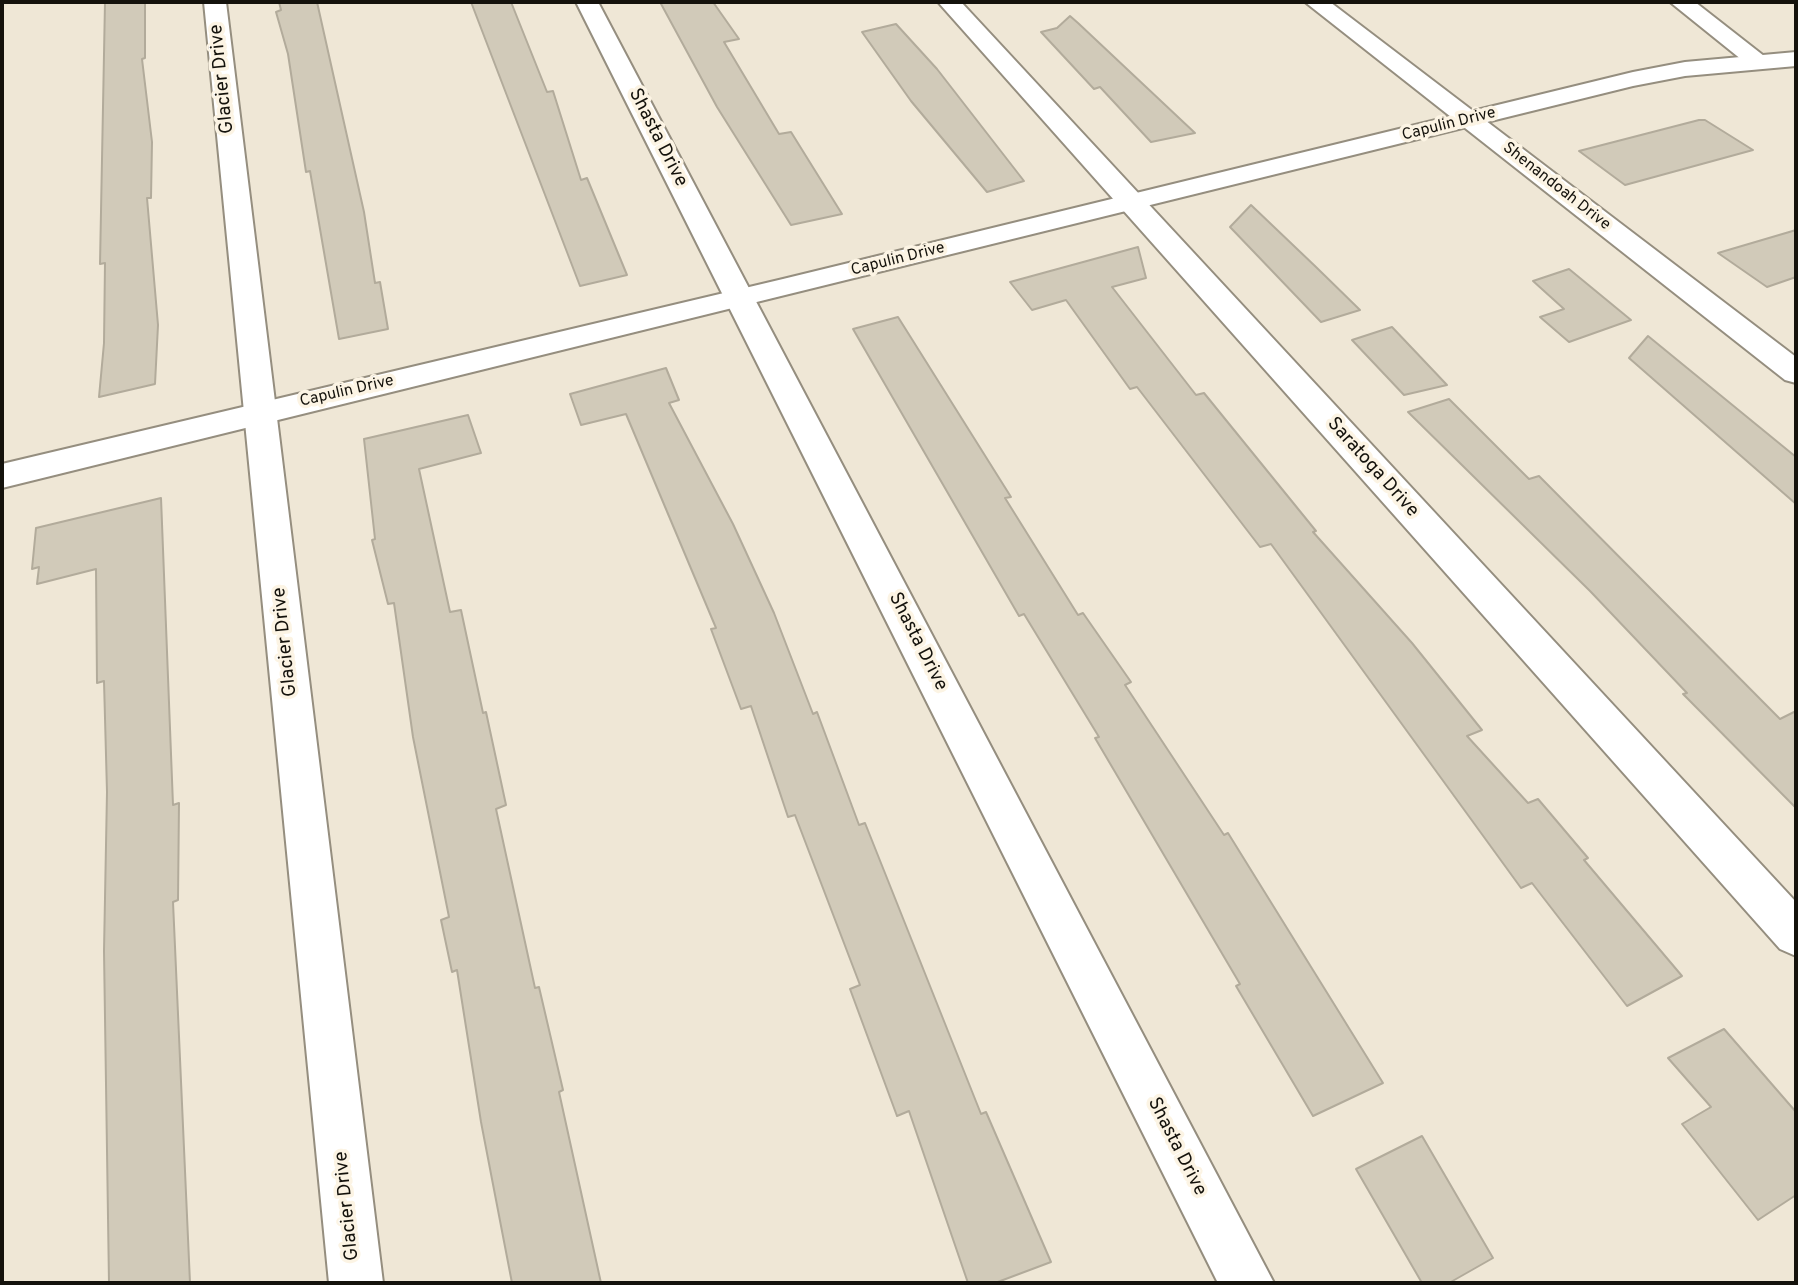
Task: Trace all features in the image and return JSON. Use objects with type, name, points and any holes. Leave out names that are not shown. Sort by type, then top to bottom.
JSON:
[{"type":"street","name":"Glacier Drive","points":[[215,2],[356,1283]]},
{"type":"street","name":"Shasta Drive","points":[[587,2],[1247,1283]]},
{"type":"street","name":"Saratoga Drive","points":[[949,2],[1796,934]]},
{"type":"street","name":"Shenandoah Drive","points":[[1316,2],[1788,358]]},
{"type":"street","points":[[1681,2],[1761,62]]},
{"type":"street","name":"Capulin Drive","points":[[2,476],[740,299],[1633,79],[1685,69],[1796,59]]},
{"type":"building","points":[[105,2],[145,2],[145,58],[142,59],[152,142],[151,198],[147,198],[158,325],[155,384],[99,397],[104,343],[105,263],[100,264]]},
{"type":"building","points":[[279,2],[317,2],[364,212],[375,283],[380,282],[388,329],[339,339],[310,171],[306,172],[288,54],[276,12],[281,10]]},
{"type":"building","points":[[471,2],[511,2],[547,92],[553,91],[581,180],[587,178],[627,275],[580,286]]},
{"type":"building","points":[[660,2],[713,2],[739,39],[724,42],[779,134],[791,132],[842,214],[791,225],[717,107]]},
{"type":"building","points":[[1070,16],[1195,133],[1151,142],[1100,87],[1094,89],[1041,32],[1057,28]]},
{"type":"building","points":[[896,24],[937,69],[1024,181],[987,192],[911,101],[862,32]]},
{"type":"building","points":[[1705,120],[1753,150],[1625,185],[1579,151]]},
{"type":"building","points":[[1251,205],[1360,310],[1321,322],[1230,227]]},
{"type":"building","points":[[1796,230],[1796,277],[1767,287],[1718,253]]},
{"type":"building","points":[[1138,247],[1146,278],[1112,287],[1196,395],[1204,393],[1316,531],[1313,532],[1412,643],[1482,730],[1467,736],[1528,803],[1538,799],[1588,858],[1584,860],[1682,976],[1627,1006],[1532,883],[1521,888],[1271,544],[1260,547],[1137,387],[1130,389],[1066,300],[1032,310],[1010,282]]},
{"type":"building","points":[[1569,269],[1631,320],[1569,342],[1540,317],[1564,309],[1533,281]]},
{"type":"building","points":[[898,317],[1011,497],[1005,498],[1078,615],[1083,613],[1131,682],[1125,685],[1224,835],[1228,833],[1383,1083],[1313,1116],[1236,986],[1240,984],[1095,738],[1099,737],[1024,614],[1019,616],[853,329]]},
{"type":"building","points":[[1392,327],[1447,385],[1404,395],[1352,340]]},
{"type":"building","points":[[1648,336],[1796,457],[1796,504],[1629,358]]},
{"type":"building","points":[[666,368],[679,400],[669,403],[733,524],[774,613],[813,714],[817,712],[859,825],[865,823],[981,1114],[986,1112],[1051,1262],[995,1283],[968,1283],[909,1111],[897,1116],[850,989],[860,985],[795,815],[788,817],[751,706],[741,709],[711,629],[716,628],[626,414],[581,425],[570,394]]},
{"type":"building","points":[[1449,399],[1529,479],[1539,476],[1780,719],[1796,711],[1796,808],[1683,694],[1687,693],[1590,591],[1408,412]]},
{"type":"building","points":[[468,415],[481,453],[419,469],[450,612],[461,610],[483,713],[486,712],[506,805],[496,809],[535,988],[539,987],[563,1090],[559,1092],[601,1283],[512,1283],[481,1122],[457,970],[452,972],[441,920],[449,917],[413,737],[394,603],[388,604],[372,540],[375,539],[364,439]]},
{"type":"building","points":[[161,498],[173,805],[179,803],[178,900],[173,902],[190,1283],[109,1283],[104,951],[107,792],[104,681],[97,683],[96,569],[37,584],[39,567],[32,569],[36,528]]},
{"type":"building","points":[[1724,1029],[1796,1112],[1796,1195],[1758,1220],[1682,1124],[1711,1107],[1668,1058]]},
{"type":"building","points":[[1422,1136],[1493,1258],[1449,1283],[1422,1283],[1356,1169]]}]
